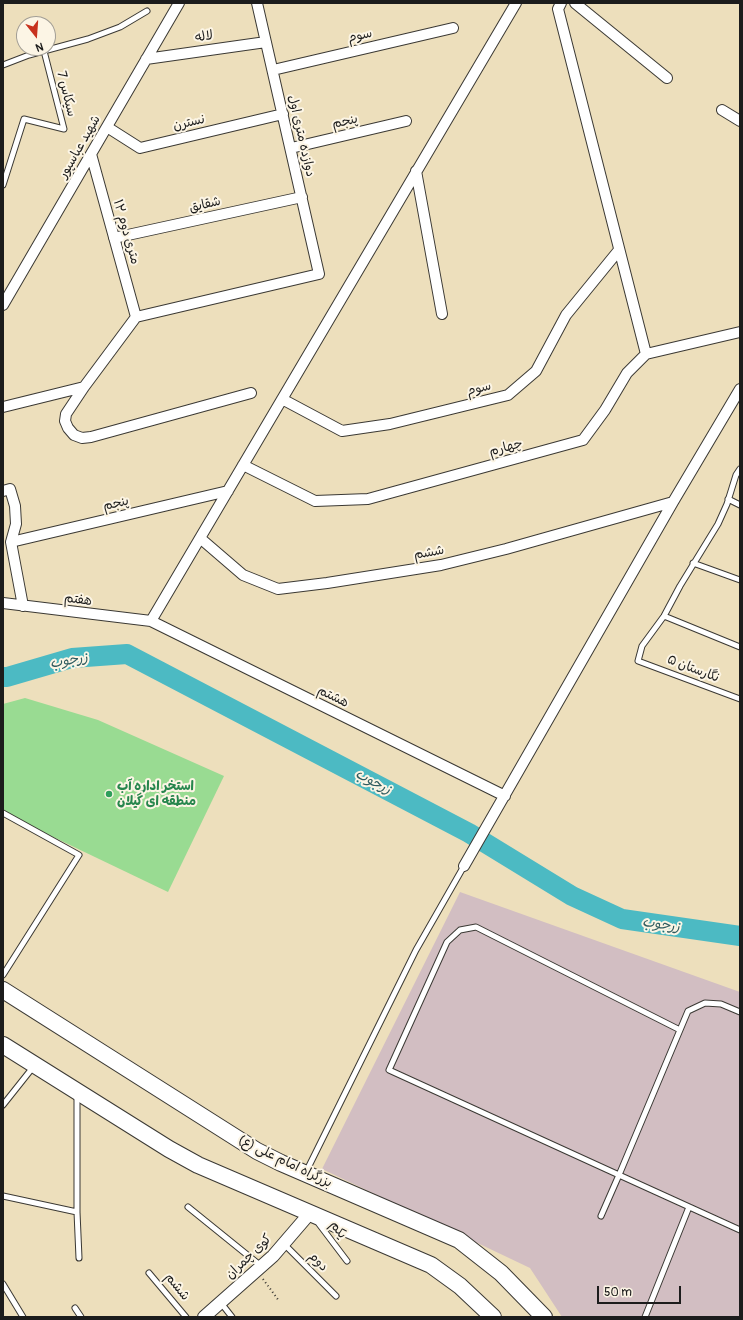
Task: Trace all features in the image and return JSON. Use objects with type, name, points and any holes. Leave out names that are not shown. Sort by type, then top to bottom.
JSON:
[{"type":"highway","name":"بزرگراه امام علی (ع)","points":[[3,990],[241,1142],[274,1160],[459,1240],[508,1280],[544,1317]]},
{"type":"highway","points":[[3,1045],[169,1150],[189,1161],[225,1178],[431,1265],[460,1286],[493,1317]]},
{"type":"street","name":"شهید عباسپور","points":[[3,305],[179,3]]},
{"type":"street","name":"دوازده متری اول","points":[[136,317],[319,274],[257,3]]},
{"type":"street","points":[[151,621],[516,3]]},
{"type":"street","points":[[561,3],[558,9],[646,354],[740,332]]},
{"type":"street","points":[[575,3],[667,78]]},
{"type":"street","name":"سوم","points":[[273,70],[452,28]]},
{"type":"street","name":"لاله","points":[[146,59],[266,42]]},
{"type":"street","points":[[722,110],[740,122]]},
{"type":"street","name":"نسترن","points":[[107,127],[140,148],[283,114]]},
{"type":"street","name":"پنجم","points":[[291,148],[406,121]]},
{"type":"street","name":"۱۲ متری دوم","points":[[91,154],[136,317]]},
{"type":"street","points":[[416,171],[442,314]]},
{"type":"street","name":"شقایق","points":[[114,238],[302,197]]},
{"type":"street","name":"سوم","points":[[282,399],[342,431],[390,424],[508,395],[536,371],[566,315],[619,250]]},
{"type":"street","points":[[136,317],[84,387],[66,414],[65,421],[68,428],[74,435],[82,438],[91,437],[251,393]]},
{"type":"street","name":"چهارم","points":[[243,465],[315,501],[368,499],[384,495],[583,440],[605,410],[627,374],[646,354]]},
{"type":"street","points":[[3,407],[84,387]]},
{"type":"street","points":[[464,866],[740,388]]},
{"type":"street","points":[[3,491],[10,489],[15,506],[16,524],[11,542],[23,606]]},
{"type":"street","name":"پنجم","points":[[11,542],[228,491]]},
{"type":"street","name":"ششم","points":[[200,538],[243,575],[278,589],[327,583],[441,565],[506,549],[673,502]]},
{"type":"street","name":"هفتم","points":[[3,603],[151,621]]},
{"type":"street","name":"هشتم","points":[[151,621],[503,800]]},
{"type":"street","name":"کوی چمران","points":[[204,1317],[259,1269],[284,1244],[310,1214]]},
{"type":"lane","points":[[56,48],[88,39],[120,27],[147,11]]},
{"type":"lane","points":[[3,65],[29,56]]},
{"type":"lane","name":"سیکاس 7","points":[[3,185],[24,119],[64,129],[45,56]]},
{"type":"lane","points":[[740,469],[736,475],[718,524],[664,616],[740,647]]},
{"type":"lane","points":[[728,499],[740,505]]},
{"type":"lane","points":[[694,563],[740,580]]},
{"type":"lane","name":"نگارستان ۵","points":[[664,616],[642,646],[638,660],[740,699]]},
{"type":"lane","points":[[3,813],[79,854],[3,976]]},
{"type":"lane","points":[[305,1173],[416,950],[464,866]]},
{"type":"lane","points":[[680,1030],[476,927],[460,930],[448,942],[388,1070],[740,1230]]},
{"type":"lane","points":[[601,1216],[688,1011],[705,1002],[721,1004],[740,1012]]},
{"type":"lane","points":[[3,1105],[35,1065]]},
{"type":"lane","points":[[77,1092],[77,1212],[79,1258]]},
{"type":"lane","points":[[3,1196],[77,1212]]},
{"type":"lane","points":[[188,1207],[259,1269]]},
{"type":"lane","points":[[645,1317],[689,1207]]},
{"type":"lane","name":"یکم","points":[[310,1214],[323,1228],[347,1261]]},
{"type":"lane","name":"دوم","points":[[284,1244],[336,1296]]},
{"type":"lane","name":"ششم","points":[[149,1273],[186,1317]]},
{"type":"lane","points":[[3,1284],[23,1317]]},
{"type":"lane","points":[[221,1303],[232,1317]]},
{"type":"lane","points":[[75,1308],[81,1317]]},
{"type":"path","points":[[259,1269],[279,1301]]},
{"type":"shaded area","points":[[460,892],[740,992],[740,1317],[562,1317],[530,1268],[322,1169]]},
{"type":"green space","name":"استخر اداره آب منطقه ای گیلان","points":[[25,698],[98,720],[224,776],[168,892],[3,813],[3,704]]},
{"type":"waterway","name":"زرجوب","points":[[3,677],[72,658],[127,654],[469,833],[572,896],[622,919],[740,936]]},
{"type":"place","name":"استخر اداره آب منطقه ای گیلان","points":[[109,794]]}]
